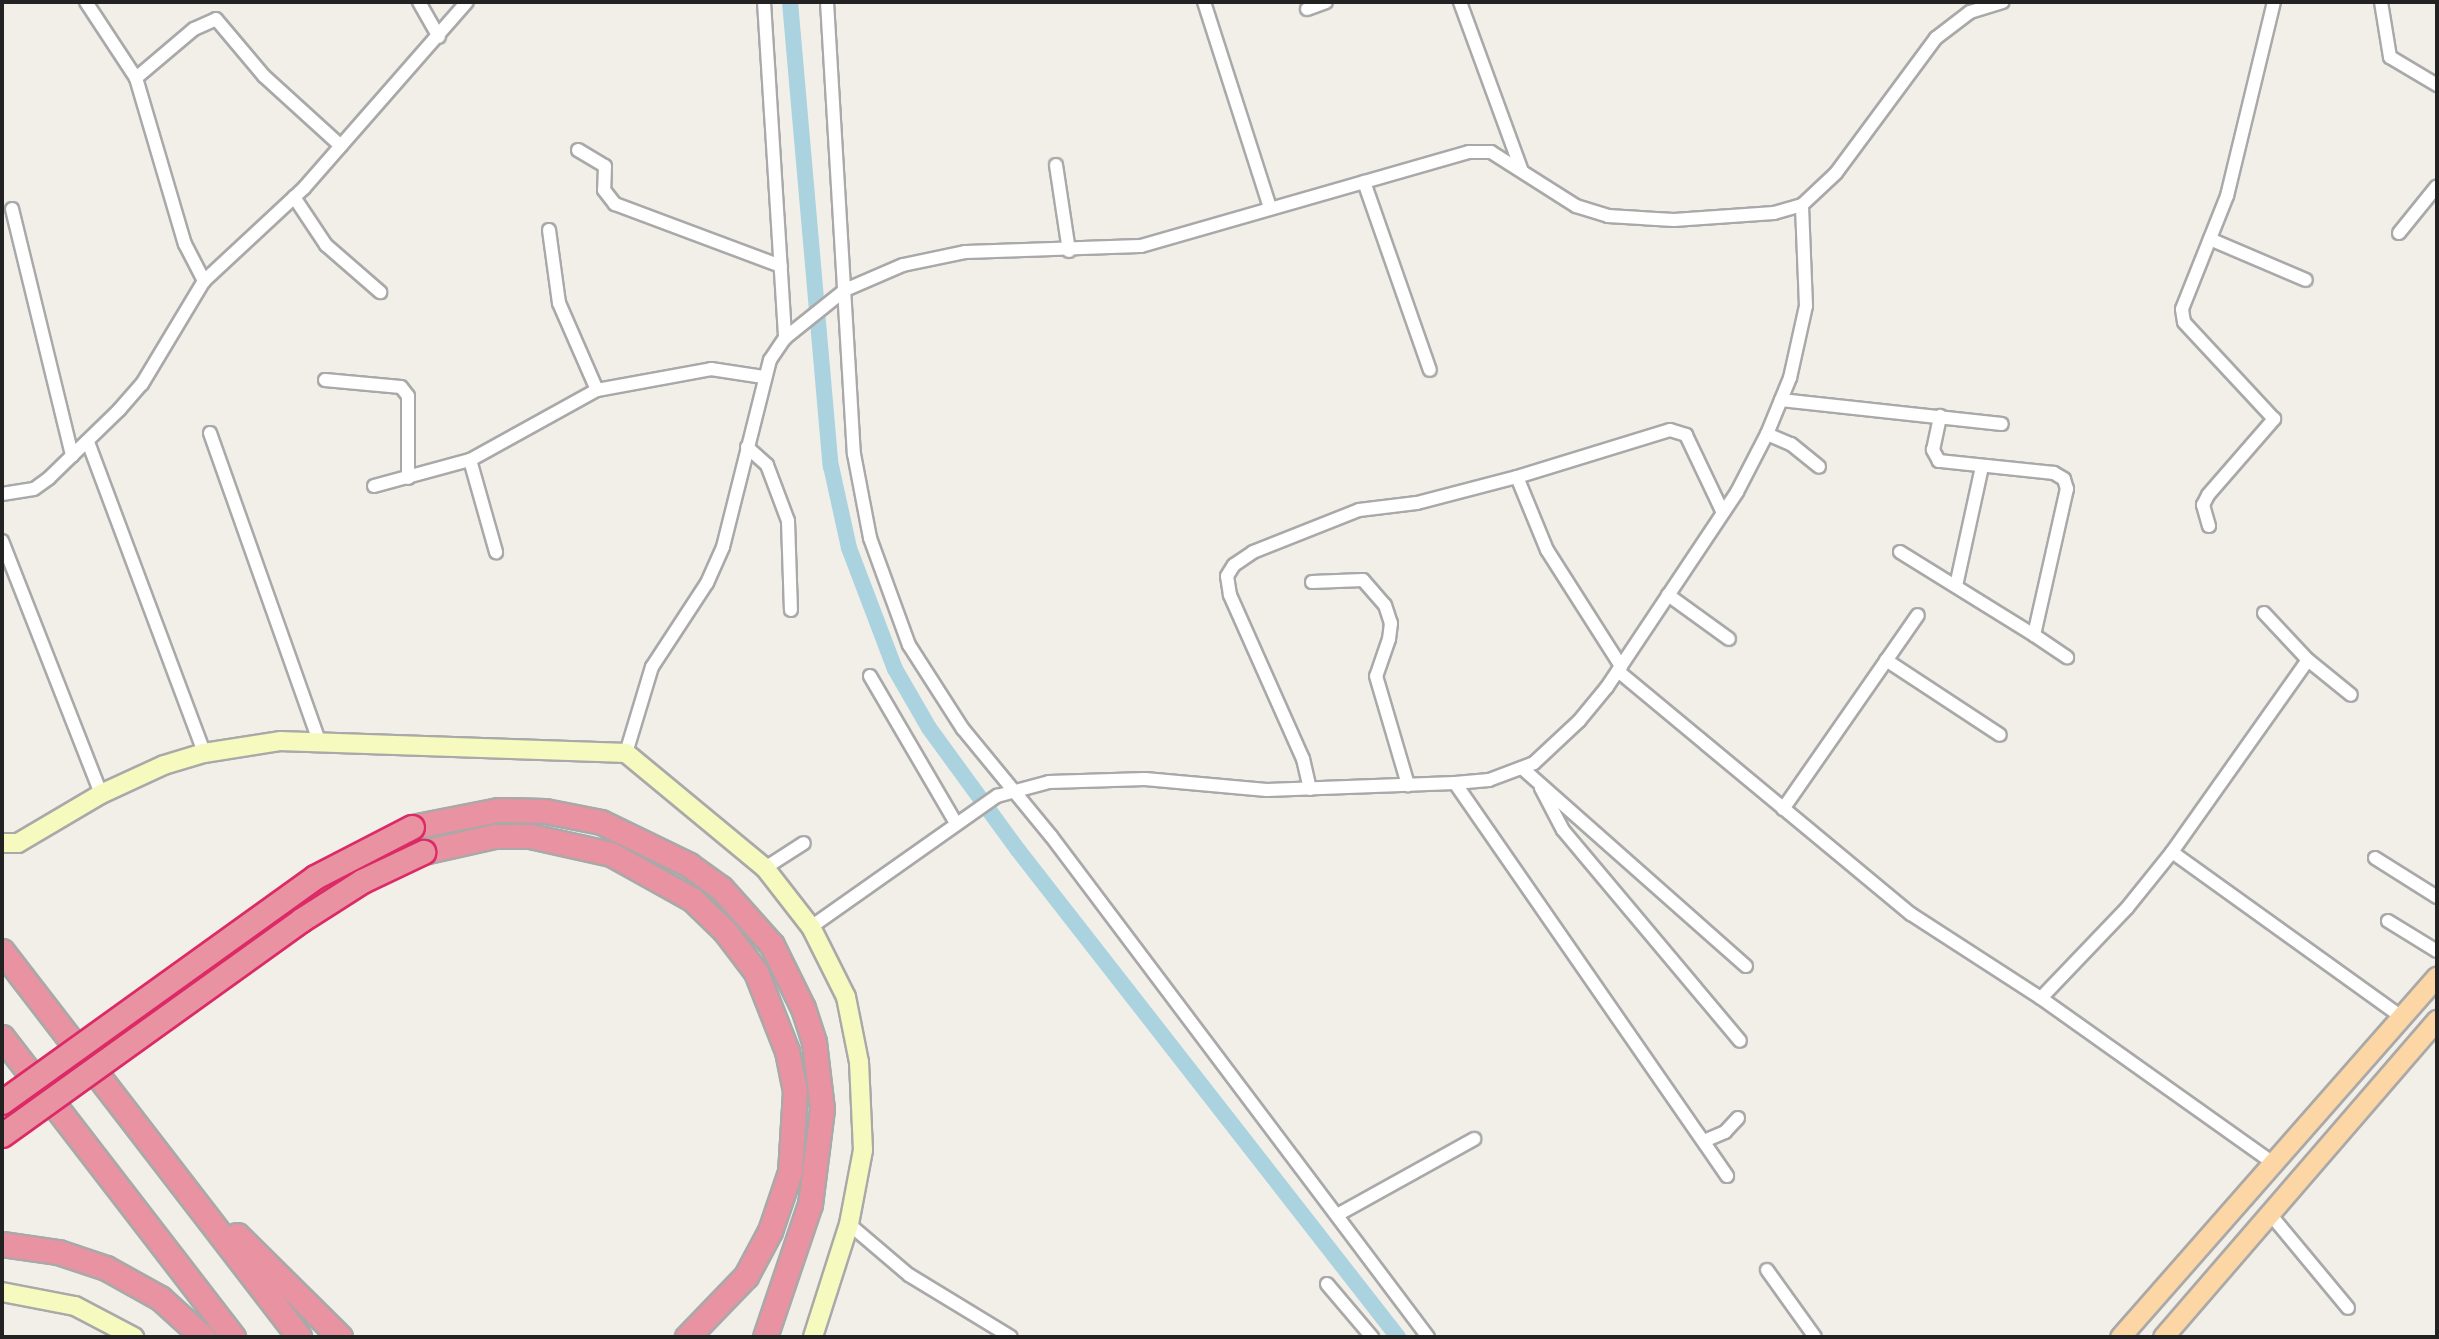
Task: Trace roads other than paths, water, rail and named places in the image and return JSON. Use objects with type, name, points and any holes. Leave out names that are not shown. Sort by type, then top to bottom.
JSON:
[{"type":"highway","points":[[2,1102],[315,877],[412,827],[498,810],[545,811],[601,822],[689,864],[720,888],[772,945],[803,1007],[814,1042],[822,1109],[810,1204],[765,1337]]},
{"type":"highway","points":[[2,1135],[301,920],[362,881],[423,852],[494,836],[530,836],[611,854],[692,899],[726,931],[755,972],[787,1051],[795,1091],[790,1172],[770,1231],[746,1276],[687,1337]]},
{"type":"highway","points":[[2,951],[299,1337]]},
{"type":"highway","points":[[2,1037],[233,1337]]},
{"type":"highway","points":[[144,1135],[295,1297],[340,1337]]},
{"type":"highway","points":[[2,1244],[58,1252],[106,1268],[160,1298],[203,1337]]},
{"type":"main road","points":[[2,843],[18,843],[101,794],[204,753],[281,741],[626,753],[765,867],[811,926],[846,997],[859,1062],[863,1150],[849,1224],[813,1337]]},
{"type":"main road","points":[[2120,1337],[2437,976]]},
{"type":"main road","points":[[2163,1337],[2437,1020]]},
{"type":"main road","points":[[2,1292],[75,1307],[134,1337]]},
{"type":"street","points":[[86,2],[136,78],[185,244],[204,281]]},
{"type":"street","points":[[419,2],[439,37]]},
{"type":"street","points":[[2,494],[34,489],[88,442],[142,384],[204,281],[294,197],[439,37],[467,2]]},
{"type":"street","points":[[764,2],[785,338]]},
{"type":"street","points":[[827,2],[860,496],[886,587],[929,682],[1428,1337]]},
{"type":"street","points":[[1204,2],[1270,208]]},
{"type":"street","points":[[1307,9],[1326,2]]},
{"type":"street","points":[[1460,2],[1521,169]]},
{"type":"street","points":[[626,753],[652,667],[706,583],[723,547],[763,377],[785,338],[845,290],[877,274],[933,258],[1016,250],[1069,251],[1141,246],[1469,152],[1491,152],[1576,206],[1608,216],[1674,220],[1773,213],[1802,205],[1836,173],[1936,38],[1970,12],[2002,2]]},
{"type":"street","points":[[2210,526],[2204,514],[2208,495],[2274,419],[2181,317],[2227,196],[2274,2]]},
{"type":"street","points":[[2381,2],[2390,57],[2437,85]]},
{"type":"street","points":[[136,78],[194,29],[215,19],[264,76],[341,146]]},
{"type":"street","points":[[578,150],[604,166],[604,190],[615,204],[780,267]]},
{"type":"street","points":[[1056,165],[1069,251]]},
{"type":"street","points":[[1364,181],[1430,370]]},
{"type":"street","points":[[2399,233],[2437,186]]},
{"type":"street","points":[[294,197],[326,245],[380,292]]},
{"type":"street","points":[[811,926],[967,814],[998,796],[1049,782],[1105,779],[1310,789],[1489,780],[1522,768],[1561,739],[1619,668],[1723,513],[1767,434],[1781,400],[1806,306],[1802,205]]},
{"type":"street","points":[[12,209],[72,456]]},
{"type":"street","points":[[549,230],[559,303],[597,390]]},
{"type":"street","points":[[2210,239],[2306,280]]},
{"type":"street","points":[[374,486],[470,460],[597,390],[711,369],[763,377]]},
{"type":"street","points":[[326,380],[401,387],[408,396],[408,478]]},
{"type":"street","points":[[1781,400],[2002,424]]},
{"type":"street","points":[[1940,416],[1934,458],[1982,467],[2054,473],[2067,489],[2034,635]]},
{"type":"street","points":[[1310,789],[1303,759],[1230,595],[1227,576],[1234,565],[1268,545],[1359,510],[1417,503],[1680,430],[1723,513]]},
{"type":"street","points":[[210,433],[319,741]]},
{"type":"street","points":[[1767,434],[1791,444],[1819,467]]},
{"type":"street","points":[[88,442],[204,753]]},
{"type":"street","points":[[747,447],[767,466],[788,520],[791,610]]},
{"type":"street","points":[[470,460],[496,552]]},
{"type":"street","points":[[1956,586],[1982,467]]},
{"type":"street","points":[[1517,477],[1547,550],[1619,668],[1911,914],[2041,998],[2273,1163]]},
{"type":"street","points":[[2,541],[101,794]]},
{"type":"street","points":[[1900,552],[2067,657]]},
{"type":"street","points":[[1312,582],[1363,580],[1385,605],[1391,623],[1390,639],[1376,676],[1408,785]]},
{"type":"street","points":[[1668,595],[1729,639]]},
{"type":"street","points":[[2264,613],[2308,660],[2351,695]]},
{"type":"street","points":[[1783,808],[1918,615]]},
{"type":"street","points":[[1886,660],[2000,735]]},
{"type":"street","points":[[2041,998],[2127,908],[2172,852],[2308,660]]},
{"type":"street","points":[[870,676],[956,823]]},
{"type":"street","points":[[1522,768],[1541,788],[1746,966]]},
{"type":"street","points":[[1455,783],[1727,1176]]},
{"type":"street","points":[[1541,788],[1563,830],[1740,1041]]},
{"type":"street","points":[[765,867],[804,843]]},
{"type":"street","points":[[2172,852],[2402,1017]]},
{"type":"street","points":[[2375,858],[2437,898]]},
{"type":"street","points":[[2388,920],[2437,951]]},
{"type":"street","points":[[1704,1141],[1725,1132],[1738,1118]]},
{"type":"street","points":[[1337,1215],[1474,1139]]},
{"type":"street","points":[[2270,1214],[2348,1308]]},
{"type":"street","points":[[849,1224],[909,1275],[1011,1337]]},
{"type":"street","points":[[1767,1270],[1815,1337]]},
{"type":"street","points":[[1327,1284],[1372,1337]]},
{"type":"waterway","points":[[790,2],[831,466],[849,548],[895,669],[929,728],[1018,850],[1398,1337]]}]
